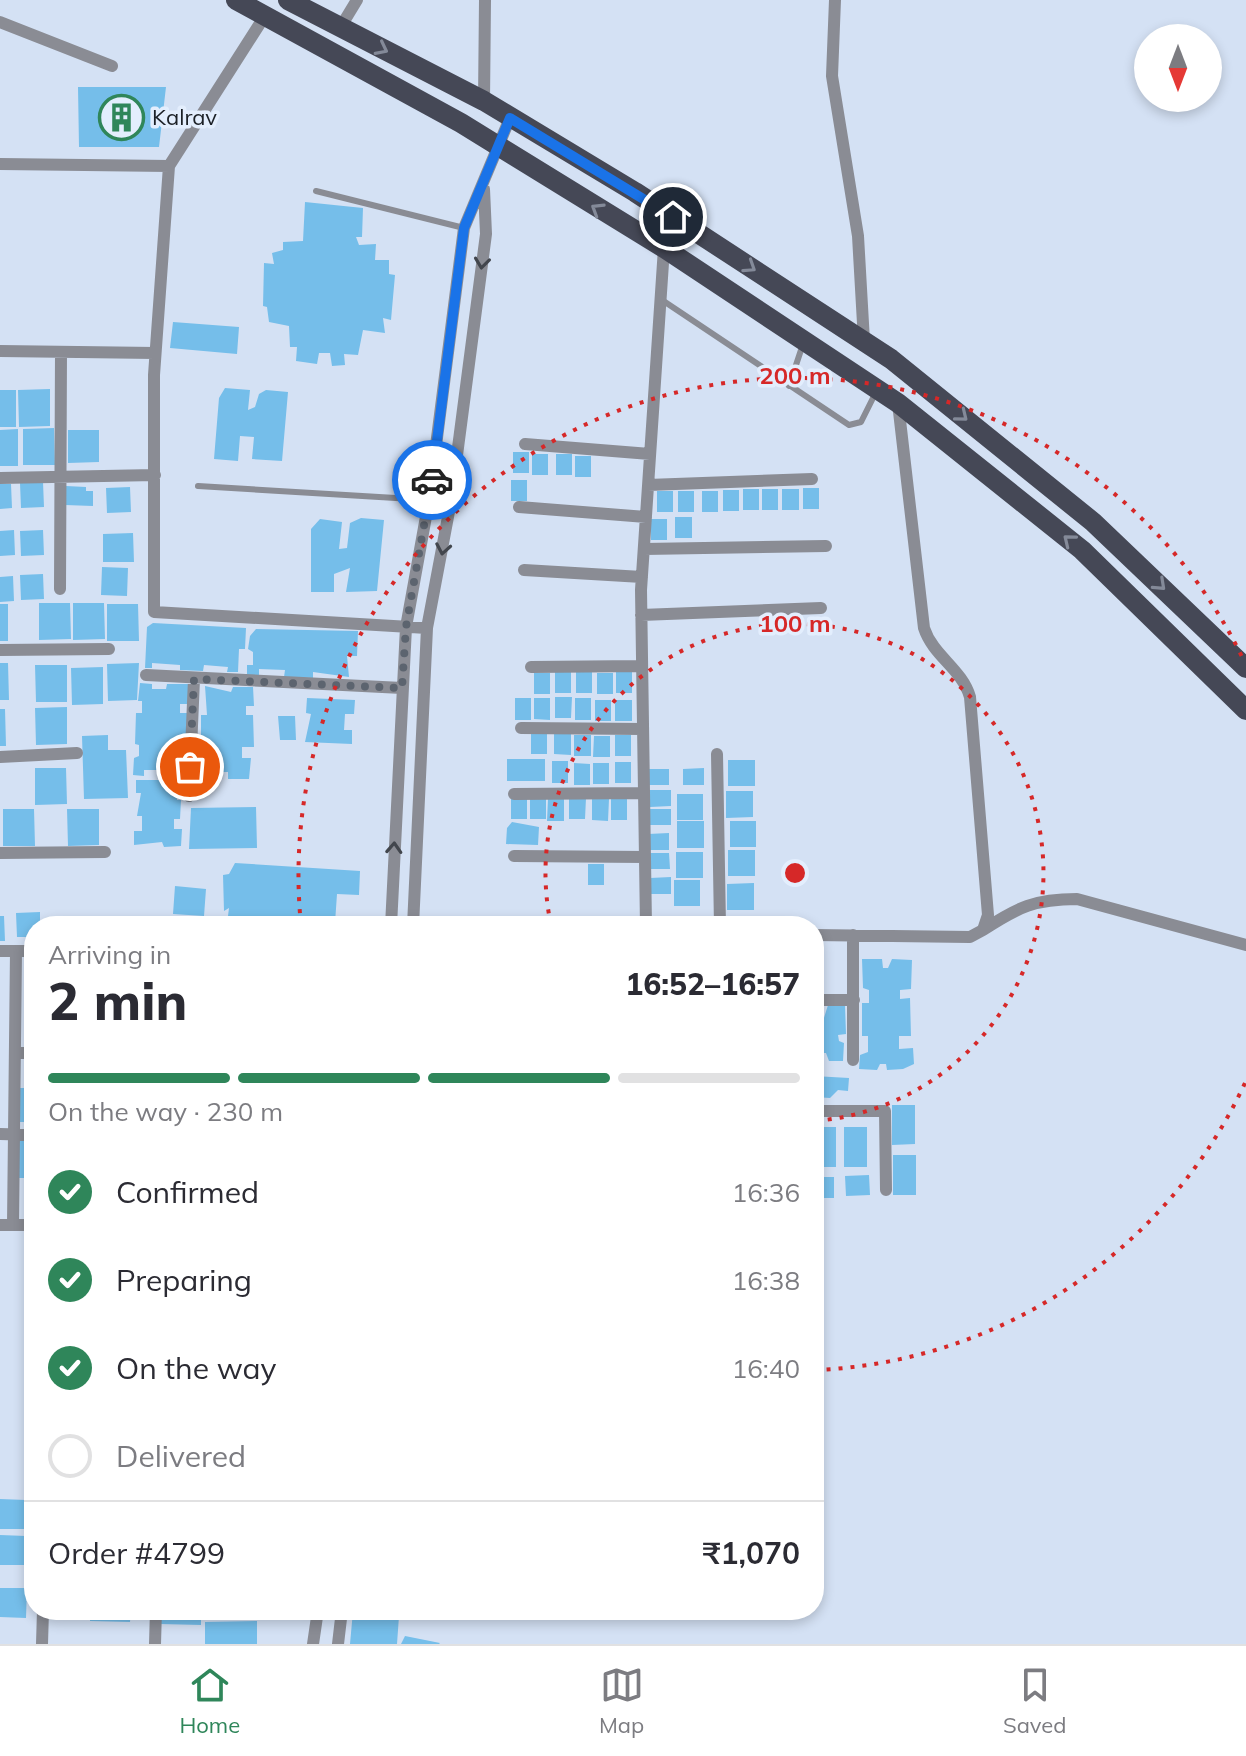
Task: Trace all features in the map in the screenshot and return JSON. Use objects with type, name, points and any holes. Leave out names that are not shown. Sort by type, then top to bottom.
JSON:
[{"type":"main road","points":[[236,0],[266,14],[496,146],[664,248],[898,403],[1082,550],[1246,710]]},
{"type":"main road","points":[[288,0],[484,101],[673,217],[864,341],[1093,522],[1246,668]]},
{"type":"street","points":[[340,28],[357,0]]},
{"type":"street","points":[[484,101],[485,0]]},
{"type":"street","points":[[835,0],[832,76],[858,236],[864,341]]},
{"type":"street","points":[[266,14],[169,166],[155,353],[154,612],[427,628]]},
{"type":"street","points":[[0,22],[112,66]]},
{"type":"street","points":[[391,916],[406,627],[429,500],[464,228],[510,118]]},
{"type":"street","points":[[0,164],[169,166]]},
{"type":"street","points":[[413,916],[427,628],[451,501],[484,250],[484,186]]},
{"type":"street","points":[[646,916],[642,577],[664,248],[673,217]]},
{"type":"street","points":[[0,351],[155,353]]},
{"type":"street","points":[[60,589],[61,352]]},
{"type":"street","points":[[898,403],[924,628],[933,648],[960,677],[970,697],[988,899],[983,930]]},
{"type":"street","points":[[525,444],[650,454]]},
{"type":"street","points":[[0,478],[155,475]]},
{"type":"street","points":[[648,485],[812,479]]},
{"type":"street","points":[[519,507],[646,517]]},
{"type":"street","points":[[644,549],[826,546]]},
{"type":"street","points":[[524,570],[642,577]]},
{"type":"street","points":[[641,615],[821,608]]},
{"type":"street","points":[[0,650],[109,649]]},
{"type":"street","points":[[531,667],[642,666]]},
{"type":"street","points":[[146,675],[402,688]]},
{"type":"street","points":[[189,796],[194,679]]},
{"type":"street","points":[[521,728],[643,729]]},
{"type":"street","points":[[0,757],[77,753]]},
{"type":"street","points":[[717,754],[720,916]]},
{"type":"street","points":[[514,794],[644,793]]},
{"type":"street","points":[[0,853],[105,852]]},
{"type":"street","points":[[514,856],[645,857]]},
{"type":"street","points":[[824,935],[970,937],[1021,905],[1052,899],[1077,899],[1246,945]]},
{"type":"street","points":[[853,935],[853,1060]]},
{"type":"street","points":[[0,951],[24,951]]},
{"type":"street","points":[[6,1225],[14,1135],[16,951]]},
{"type":"street","points":[[824,1000],[854,1000]]},
{"type":"street","points":[[0,1038],[15,1038]]},
{"type":"street","points":[[15,1053],[24,1053]]},
{"type":"street","points":[[824,1111],[885,1111],[886,1190]]},
{"type":"street","points":[[0,1134],[24,1135]]},
{"type":"street","points":[[42,1644],[43,1620]]},
{"type":"street","points":[[155,1644],[156,1620]]},
{"type":"street","points":[[313,1644],[317,1620]]},
{"type":"street","points":[[338,1644],[341,1620]]},
{"type":"lane","points":[[316,191],[464,228]]},
{"type":"lane","points":[[662,300],[853,426],[861,422],[878,389]]},
{"type":"lane","points":[[789,386],[805,341]]},
{"type":"lane","points":[[198,486],[429,500]]},
{"type":"building","name":"Kalrav","points":[[78,87],[166,87],[159,147],[79,147]]},
{"type":"building","points":[[305,202],[363,208],[362,237],[356,237],[359,245],[376,244],[375,260],[389,260],[389,274],[395,275],[391,320],[383,318],[385,333],[363,330],[358,355],[344,354],[345,365],[332,366],[330,353],[319,353],[317,364],[296,361],[297,347],[290,347],[289,326],[269,322],[267,307],[263,306],[264,263],[274,264],[272,253],[283,250],[283,242],[303,241]]},
{"type":"building","points":[[173,322],[239,327],[237,354],[170,348]]},
{"type":"building","points":[[225,388],[250,390],[248,410],[255,407],[259,394],[266,390],[288,392],[282,461],[252,459],[254,437],[240,436],[238,461],[214,459],[219,398]]},
{"type":"building","points":[[50,389],[50,426],[19,427],[18,390]]},
{"type":"building","points":[[0,390],[16,390],[16,427],[0,427]]},
{"type":"building","points":[[54,428],[55,465],[23,465],[23,429]]},
{"type":"building","points":[[18,429],[18,466],[0,466],[0,430]]},
{"type":"building","points":[[68,430],[99,430],[99,462],[68,463]]},
{"type":"building","points":[[513,452],[529,452],[529,473],[513,473]]},
{"type":"building","points":[[532,454],[548,454],[548,475],[532,475]]},
{"type":"building","points":[[556,454],[572,454],[572,475],[556,475]]},
{"type":"building","points":[[575,456],[591,456],[591,477],[575,477]]},
{"type":"building","points":[[511,480],[527,480],[527,501],[511,501]]},
{"type":"building","points":[[43,482],[44,507],[21,508],[20,483]]},
{"type":"building","points":[[0,484],[11,484],[12,508],[0,509]]},
{"type":"building","points":[[66,486],[86,487],[86,491],[93,491],[93,506],[65,505]]},
{"type":"building","points":[[130,487],[131,512],[107,513],[106,488]]},
{"type":"building","points":[[803,488],[819,488],[819,509],[803,509]]},
{"type":"building","points":[[743,489],[759,489],[759,510],[743,510]]},
{"type":"building","points":[[762,489],[778,489],[778,510],[762,510]]},
{"type":"building","points":[[782,489],[799,489],[799,510],[782,510]]},
{"type":"building","points":[[723,490],[739,490],[739,511],[723,511]]},
{"type":"building","points":[[657,491],[673,491],[673,512],[657,512]]},
{"type":"building","points":[[678,491],[694,491],[694,512],[678,512]]},
{"type":"building","points":[[702,491],[718,491],[718,512],[702,512]]},
{"type":"building","points":[[675,517],[692,517],[692,538],[675,538]]},
{"type":"building","points":[[361,518],[384,520],[377,591],[346,592],[350,568],[334,574],[334,592],[311,592],[311,529],[320,519],[342,522],[339,549],[347,548],[350,523]]},
{"type":"building","points":[[651,519],[667,519],[667,540],[651,540]]},
{"type":"building","points":[[14,530],[15,555],[0,556],[0,531]]},
{"type":"building","points":[[43,530],[44,555],[21,556],[20,531]]},
{"type":"building","points":[[133,533],[134,562],[103,562],[103,534]]},
{"type":"building","points":[[102,567],[128,568],[127,596],[101,595]]},
{"type":"building","points":[[43,574],[44,599],[21,600],[20,575]]},
{"type":"building","points":[[13,576],[14,601],[0,602],[0,577]]},
{"type":"building","points":[[39,603],[70,603],[71,639],[39,640]]},
{"type":"building","points":[[73,603],[104,603],[105,639],[73,640]]},
{"type":"building","points":[[0,604],[8,604],[8,641],[0,641]]},
{"type":"building","points":[[107,604],[138,604],[139,641],[107,641]]},
{"type":"building","points":[[153,623],[246,628],[245,649],[239,649],[238,672],[227,672],[228,667],[204,665],[203,671],[180,670],[180,665],[152,663],[152,668],[145,668],[147,627]]},
{"type":"building","points":[[256,629],[358,631],[357,656],[347,656],[349,677],[313,672],[313,678],[284,677],[285,670],[259,669],[259,676],[247,676],[247,665],[253,665],[253,652],[248,649],[250,636]]},
{"type":"building","points":[[0,663],[8,663],[9,700],[0,700]]},
{"type":"building","points":[[139,663],[137,700],[108,701],[107,664]]},
{"type":"building","points":[[35,665],[67,665],[67,702],[36,702]]},
{"type":"building","points":[[103,667],[103,704],[72,705],[71,668]]},
{"type":"building","points":[[555,672],[571,672],[571,693],[555,693]]},
{"type":"building","points":[[576,672],[592,672],[592,693],[576,693]]},
{"type":"building","points":[[616,672],[632,672],[632,693],[616,693]]},
{"type":"building","points":[[534,673],[550,673],[550,694],[534,694]]},
{"type":"building","points":[[597,673],[613,673],[613,694],[597,694]]},
{"type":"building","points":[[140,683],[152,684],[152,689],[166,689],[167,684],[188,684],[188,704],[180,704],[180,713],[187,713],[188,745],[177,745],[177,756],[186,755],[183,777],[162,776],[162,770],[144,770],[144,776],[133,775],[134,758],[139,756],[139,745],[135,744],[136,713],[142,713],[142,701],[138,701]]},
{"type":"building","points":[[205,686],[231,692],[233,687],[253,687],[254,706],[246,706],[246,715],[253,715],[254,747],[242,747],[242,758],[251,758],[249,779],[228,779],[228,772],[209,772],[209,778],[199,778],[199,760],[205,759],[205,748],[201,747],[201,715],[207,715]]},
{"type":"building","points":[[555,697],[572,697],[571,718],[555,718]]},
{"type":"building","points":[[307,698],[355,700],[354,714],[345,714],[344,730],[352,730],[352,744],[305,742],[311,714],[306,713]]},
{"type":"building","points":[[515,698],[531,698],[531,720],[515,720]]},
{"type":"building","points":[[534,698],[550,698],[550,720],[534,719]]},
{"type":"building","points":[[575,698],[591,698],[591,720],[575,720]]},
{"type":"building","points":[[595,700],[611,700],[611,721],[595,721]]},
{"type":"building","points":[[615,700],[632,700],[632,721],[615,721]]},
{"type":"building","points":[[67,707],[67,744],[36,745],[35,708]]},
{"type":"building","points":[[0,709],[5,709],[6,746],[0,746]]},
{"type":"building","points":[[278,716],[295,716],[296,740],[280,740]]},
{"type":"building","points":[[531,733],[547,733],[547,754],[531,754]]},
{"type":"building","points":[[554,733],[571,733],[571,755],[554,754]]},
{"type":"building","points":[[108,735],[108,750],[126,750],[128,798],[84,799],[82,736]]},
{"type":"building","points":[[574,735],[591,735],[591,756],[574,756]]},
{"type":"building","points":[[615,735],[631,735],[631,756],[615,756]]},
{"type":"building","points":[[594,736],[610,736],[610,757],[593,757]]},
{"type":"building","points":[[507,759],[545,759],[545,781],[507,781]]},
{"type":"building","points":[[728,760],[755,760],[755,786],[728,786]]},
{"type":"building","points":[[552,761],[568,761],[568,783],[552,783]]},
{"type":"building","points":[[615,762],[631,762],[631,783],[615,783]]},
{"type":"building","points":[[574,763],[590,764],[590,785],[574,785]]},
{"type":"building","points":[[593,763],[609,763],[609,784],[593,784]]},
{"type":"building","points":[[35,768],[66,768],[67,804],[35,805]]},
{"type":"building","points":[[704,768],[704,785],[683,785],[683,769]]},
{"type":"building","points":[[648,769],[669,769],[669,785],[648,785]]},
{"type":"building","points":[[136,780],[183,780],[182,796],[177,796],[177,800],[181,800],[180,819],[174,819],[174,829],[182,829],[181,846],[164,847],[162,842],[134,845],[134,831],[142,831],[142,816],[137,816],[141,793],[136,793]]},
{"type":"building","points":[[650,790],[671,790],[671,806],[650,807]]},
{"type":"building","points":[[726,791],[753,791],[753,817],[726,818]]},
{"type":"building","points":[[677,794],[703,794],[703,820],[677,820]]},
{"type":"building","points":[[511,798],[527,798],[527,819],[511,819]]},
{"type":"building","points":[[530,798],[546,798],[546,819],[530,819]]},
{"type":"building","points":[[569,798],[586,798],[585,819],[569,819]]},
{"type":"building","points":[[548,799],[564,799],[564,821],[547,821]]},
{"type":"building","points":[[592,799],[609,799],[608,821],[592,820]]},
{"type":"building","points":[[611,799],[627,799],[627,820],[611,820]]},
{"type":"building","points":[[256,807],[257,848],[189,849],[191,808]]},
{"type":"building","points":[[3,809],[34,809],[35,846],[3,846]]},
{"type":"building","points":[[67,809],[99,809],[99,845],[68,846]]},
{"type":"building","points":[[649,809],[671,809],[671,825],[650,825]]},
{"type":"building","points":[[677,821],[704,821],[704,848],[677,848]]},
{"type":"building","points":[[730,821],[756,821],[756,847],[730,847]]},
{"type":"building","points":[[512,822],[539,827],[538,845],[506,844],[507,828]]},
{"type":"building","points":[[669,833],[669,850],[648,850],[648,834]]},
{"type":"building","points":[[728,850],[755,850],[755,876],[728,876]]},
{"type":"building","points":[[676,852],[703,852],[703,878],[676,878]]},
{"type":"building","points":[[648,853],[669,853],[670,869],[648,869]]},
{"type":"building","points":[[235,863],[360,871],[359,895],[337,894],[335,916],[228,916],[229,908],[224,911],[223,875],[229,874]]},
{"type":"building","points":[[588,864],[604,864],[604,885],[588,885]]},
{"type":"building","points":[[671,877],[671,894],[650,894],[650,878]]},
{"type":"building","points":[[674,880],[700,880],[700,906],[674,906]]},
{"type":"building","points":[[754,883],[754,910],[727,910],[727,884]]},
{"type":"building","points":[[175,886],[206,889],[204,916],[173,914]]},
{"type":"building","points":[[40,912],[40,916],[24,916],[24,937],[17,937],[16,913]]},
{"type":"building","points":[[0,916],[4,916],[5,941],[0,941]]},
{"type":"building","points":[[862,959],[882,959],[883,968],[888,968],[892,959],[912,960],[911,989],[900,990],[900,999],[910,998],[911,1036],[899,1036],[899,1049],[913,1048],[914,1064],[903,1069],[887,1070],[886,1064],[880,1064],[877,1070],[859,1069],[860,1055],[868,1052],[868,1036],[862,1036],[862,1003],[869,1003],[869,990],[863,988]]},
{"type":"building","points":[[828,1005],[845,1005],[846,1034],[838,1035],[839,1041],[844,1043],[843,1061],[829,1061],[824,1053],[824,1018]]},
{"type":"building","points":[[824,1077],[849,1078],[848,1091],[838,1090],[830,1098],[824,1098]]},
{"type":"building","points":[[20,1088],[24,1088],[24,1122],[19,1122]]},
{"type":"building","points":[[892,1105],[915,1105],[915,1144],[892,1145]]},
{"type":"building","points":[[824,1127],[836,1127],[836,1167],[824,1167]]},
{"type":"building","points":[[844,1127],[867,1127],[867,1167],[844,1167]]},
{"type":"building","points":[[18,1139],[24,1139],[24,1178],[17,1178]]},
{"type":"building","points":[[893,1155],[916,1155],[916,1195],[893,1195]]},
{"type":"building","points":[[869,1175],[870,1195],[846,1196],[845,1176]]},
{"type":"building","points":[[824,1177],[834,1177],[834,1198],[824,1198]]},
{"type":"building","points":[[0,1499],[24,1500],[24,1529],[0,1529]]},
{"type":"building","points":[[0,1535],[24,1536],[24,1565],[0,1565]]},
{"type":"building","points":[[0,1588],[24,1588],[24,1618],[0,1617]]},
{"type":"building","points":[[90,1620],[130,1620],[130,1622]]},
{"type":"building","points":[[160,1620],[201,1620],[201,1625],[160,1624]]},
{"type":"building","points":[[352,1620],[399,1620],[397,1644],[350,1644]]},
{"type":"building","points":[[257,1621],[257,1644],[205,1644],[205,1622]]},
{"type":"building","points":[[405,1636],[440,1643],[401,1644]]},
{"type":"way so far","points":[[190,767],[194,679],[402,688],[406,627],[432,480]]},
{"type":"place","name":"Kalrav","points":[[121,117]]},
{"type":"route","points":[[432,480],[464,228],[510,118],[673,217]]}]
